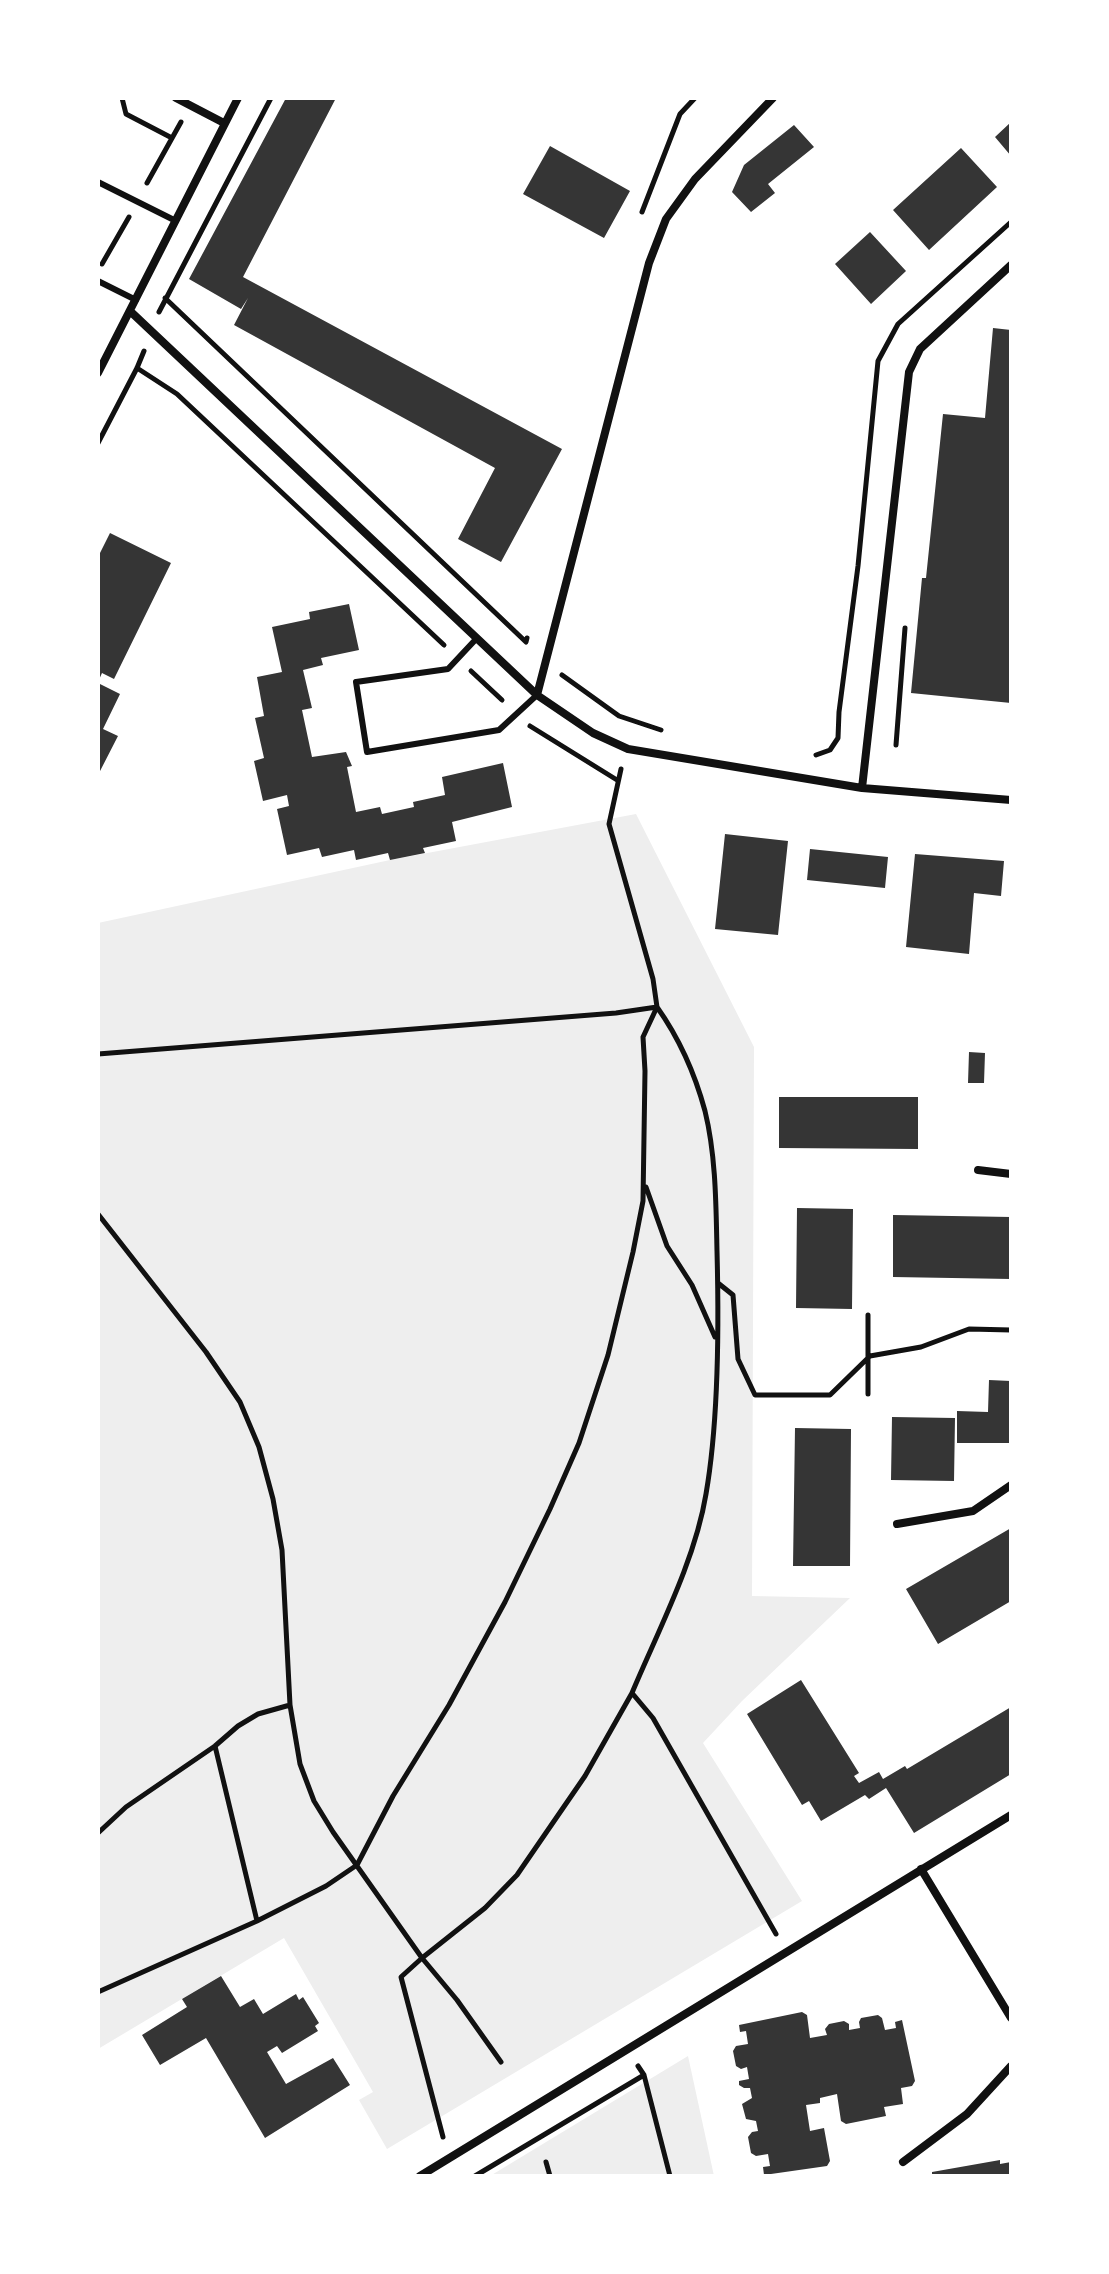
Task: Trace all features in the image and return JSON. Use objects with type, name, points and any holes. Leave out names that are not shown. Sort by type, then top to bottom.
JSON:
[{"type":"street","points":[[176,98],[224,123]]},
{"type":"street","points":[[99,369],[238,98]]},
{"type":"street","points":[[537,695],[649,263],[666,219],[695,179],[773,98]]},
{"type":"street","points":[[862,788],[909,372],[920,349],[1011,265]]},
{"type":"street","points":[[130,311],[537,695],[593,733],[628,749],[862,788],[1011,800]]},
{"type":"street","points":[[978,1170],[1011,1174]]},
{"type":"street","points":[[897,1524],[973,1511],[1011,1485]]},
{"type":"street","points":[[420,2176],[1011,1815]]},
{"type":"street","points":[[921,1869],[1011,2018]]},
{"type":"street","points":[[903,2162],[967,2114],[1011,2066]]},
{"type":"lane","points":[[98,182],[174,220]]},
{"type":"lane","points":[[98,281],[136,300]]},
{"type":"lane","points":[[477,638],[448,669],[356,682],[367,752],[499,730],[537,695]]},
{"type":"path","points":[[122,98],[126,114],[172,138]]},
{"type":"path","points":[[98,443],[137,368],[165,298],[271,98]]},
{"type":"path","points":[[641,214],[680,114],[695,98]]},
{"type":"path","points":[[807,754],[820,756],[830,750],[838,738],[878,361],[898,324],[1011,222]]},
{"type":"path","points":[[165,298],[572,684],[619,716],[662,730]]},
{"type":"path","points":[[137,368],[177,394],[531,728],[617,780],[609,824],[653,979],[657,1007],[673,1030],[687,1060],[705,1113],[716,1187],[718,1283],[706,1495],[687,1563],[632,1693],[585,1776],[517,1875],[485,1908],[401,1977],[441,2130]]},
{"type":"path","points":[[896,745],[906,616]]},
{"type":"path","points":[[526,642],[530,627]]},
{"type":"path","points":[[98,1054],[657,1007]]},
{"type":"path","points":[[98,1992],[257,1921],[326,1886],[357,1865],[393,1796],[449,1705],[505,1602],[579,1443],[608,1355],[633,1252],[644,1183],[646,1085],[643,1037],[657,1007]]},
{"type":"path","points":[[644,1183],[667,1246],[692,1285],[717,1342]]},
{"type":"path","points":[[98,1214],[147,1273],[214,1364],[240,1402],[259,1447],[282,1550],[290,1705],[300,1764],[314,1801],[422,1958],[457,2000],[501,2062]]},
{"type":"path","points":[[718,1283],[733,1295],[738,1359],[755,1395],[830,1395],[870,1356],[921,1347],[969,1329],[1011,1330]]},
{"type":"path","points":[[868,1315],[868,1394]]},
{"type":"path","points":[[632,1693],[653,1718],[786,1953]]},
{"type":"path","points":[[98,1833],[161,1781],[215,1746],[238,1726],[258,1714],[290,1705]]},
{"type":"path","points":[[215,1746],[257,1921]]},
{"type":"path","points":[[475,2176],[644,2075],[670,2176]]},
{"type":"path","points":[[546,2162],[550,2176]]},
{"type":"shaded area","points":[[636,814],[754,1047],[752,1596],[850,1598],[742,1701],[703,1743],[802,1901],[387,2149],[359,2100],[373,2092],[284,1938],[98,2049],[98,923],[390,860]]},
{"type":"shaded area","points":[[688,2056],[714,2176],[490,2176]]},
{"type":"building","points":[[286,98],[336,98],[243,277],[562,449],[501,562],[458,539],[495,468],[234,325],[248,298],[241,309],[189,279]]},
{"type":"building","points":[[1011,122],[1011,156],[995,137]]},
{"type":"building","points":[[794,125],[814,147],[768,184],[775,193],[751,212],[732,192],[744,165]]},
{"type":"building","points":[[550,146],[630,191],[604,238],[523,194]]},
{"type":"building","points":[[961,148],[997,187],[929,250],[893,210]]},
{"type":"building","points":[[870,232],[906,271],[871,304],[835,264]]},
{"type":"building","points":[[993,328],[1011,330],[1011,703],[911,693],[943,414],[985,418]]},
{"type":"building","points":[[110,533],[171,563],[114,679],[102,673],[98,682],[98,557]]},
{"type":"building","points":[[349,604],[359,650],[321,658],[323,665],[303,670],[312,708],[302,710],[312,757],[346,752],[352,766],[347,767],[356,812],[380,807],[382,814],[414,807],[413,802],[445,795],[442,777],[503,763],[512,807],[452,822],[456,841],[423,848],[425,853],[390,860],[388,853],[356,860],[354,850],[322,857],[319,848],[287,855],[277,809],[289,806],[287,795],[263,801],[254,761],[264,758],[255,718],[264,716],[257,677],[282,672],[272,627],[310,619],[309,612]]},
{"type":"building","points":[[98,683],[120,694],[103,729],[118,736],[98,775]]},
{"type":"building","points":[[725,834],[788,841],[778,935],[715,929]]},
{"type":"building","points":[[810,849],[888,857],[885,888],[807,880]]},
{"type":"building","points":[[915,854],[1004,861],[1001,896],[974,893],[969,954],[906,947]]},
{"type":"building","points":[[969,1052],[985,1053],[984,1083],[968,1083]]},
{"type":"building","points":[[779,1097],[918,1097],[918,1149],[779,1148]]},
{"type":"building","points":[[797,1208],[853,1209],[852,1309],[796,1308]]},
{"type":"building","points":[[893,1215],[1011,1217],[1011,1279],[893,1277]]},
{"type":"building","points":[[989,1380],[1011,1381],[1011,1443],[957,1443],[957,1411],[988,1412]]},
{"type":"building","points":[[892,1417],[955,1418],[954,1481],[891,1480]]},
{"type":"building","points":[[795,1428],[851,1429],[850,1566],[793,1566]]},
{"type":"building","points":[[1011,1528],[1011,1601],[938,1644],[906,1589]]},
{"type":"building","points":[[801,1680],[859,1773],[854,1776],[859,1783],[879,1772],[883,1779],[905,1766],[907,1769],[1011,1707],[1011,1774],[914,1833],[886,1788],[869,1799],[865,1795],[821,1821],[809,1801],[802,1805],[747,1714]]},
{"type":"building","points":[[221,1976],[240,2007],[254,1999],[263,2014],[296,1994],[299,2000],[303,1997],[319,2023],[315,2026],[318,2031],[282,2053],[277,2046],[267,2052],[286,2084],[333,2058],[350,2085],[265,2138],[206,2038],[160,2065],[142,2035],[187,2007],[182,1999]]},
{"type":"building","points":[[802,2012],[807,2015],[810,2038],[827,2035],[825,2029],[829,2024],[844,2021],[849,2024],[849,2030],[860,2028],[861,2018],[878,2015],[885,2030],[896,2028],[895,2022],[902,2020],[915,2081],[912,2086],[901,2088],[903,2104],[884,2107],[886,2116],[846,2124],[841,2121],[837,2094],[820,2098],[820,2103],[806,2105],[810,2131],[824,2128],[830,2161],[827,2166],[764,2175],[763,2167],[770,2166],[768,2154],[756,2156],[751,2153],[748,2137],[758,2131],[756,2121],[746,2119],[742,2104],[752,2098],[750,2088],[739,2085],[739,2081],[749,2079],[747,2067],[741,2069],[736,2066],[733,2051],[736,2046],[748,2044],[746,2031],[740,2032],[739,2025]]},
{"type":"building","points":[[1000,2160],[1000,2164],[1011,2162],[1011,2176],[932,2176],[932,2172]]}]
